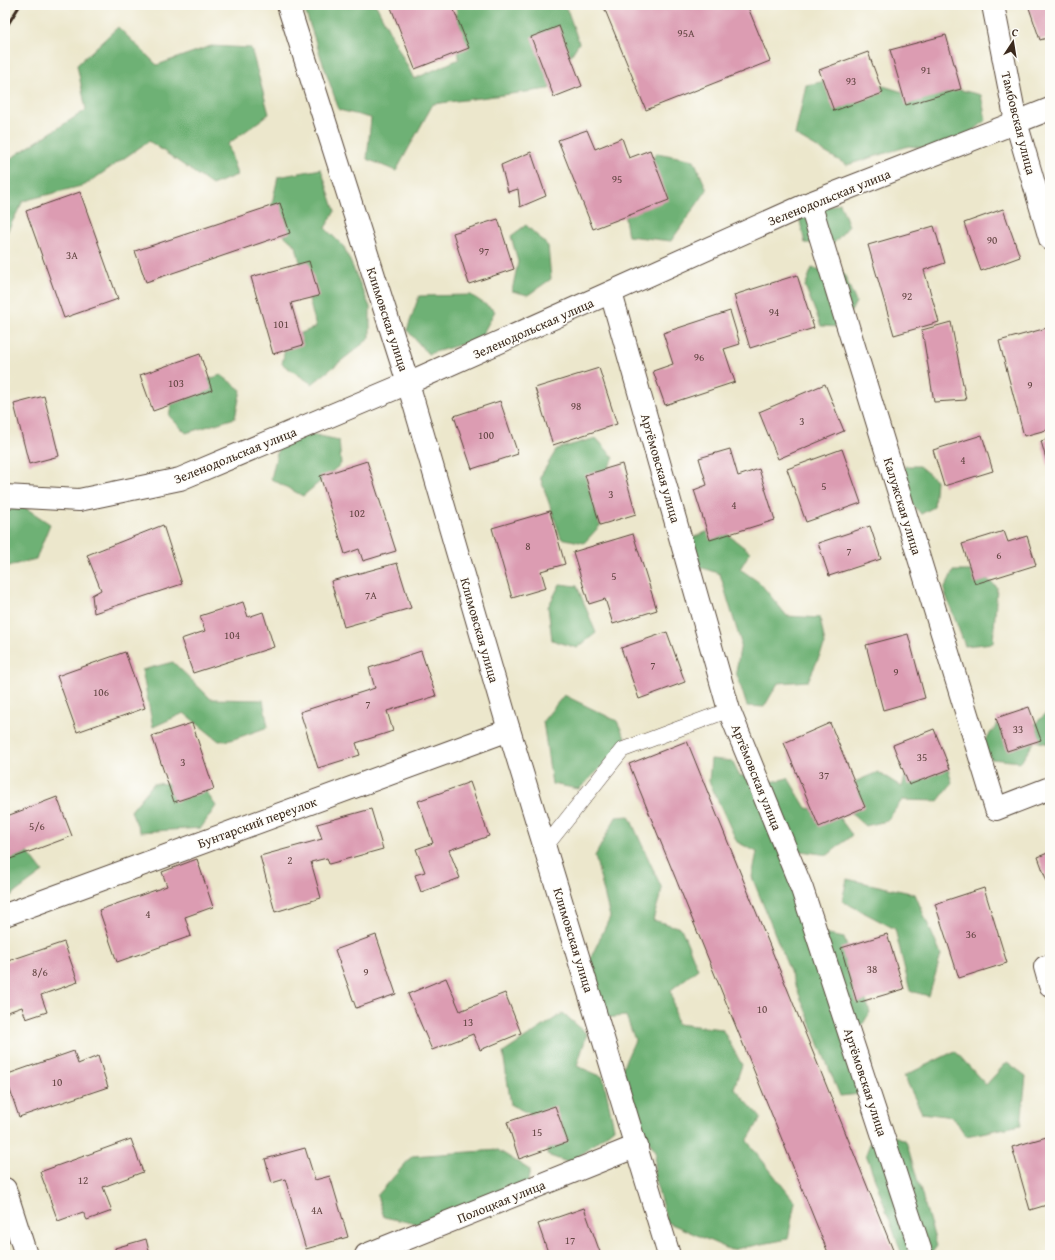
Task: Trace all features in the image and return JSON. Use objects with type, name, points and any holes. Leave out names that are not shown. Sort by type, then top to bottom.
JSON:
[{"type":"street","name":"Климовская улица","points":[[288,5],[408,383],[545,847],[669,1255]]},
{"type":"street","name":"Тамбовская улица","points":[[993,5],[1016,122],[1050,239]]},
{"type":"street","name":"Зеленодольская улица","points":[[5,496],[79,500],[180,479],[408,383],[810,203],[1050,109]]},
{"type":"street","name":"Калужская улица","points":[[810,203],[996,809],[1050,788]]},
{"type":"street","name":"Артёмовская улица","points":[[611,293],[729,710],[802,889],[922,1255]]},
{"type":"street","name":"Бунтарский переулок","points":[[5,915],[510,730]]},
{"type":"street","name":"Полоцкая улица","points":[[366,1255],[637,1146]]},
{"type":"street","points":[[5,1189],[26,1255]]},
{"type":"lane","points":[[545,847],[622,750],[729,710]]},
{"type":"green space","points":[[303,5],[376,5],[414,79],[459,59],[456,5],[556,5],[567,9],[579,43],[549,89],[433,104],[396,171],[367,159],[371,118],[339,110]]},
{"type":"green space","points":[[118,27],[157,65],[211,46],[251,48],[269,114],[228,144],[237,175],[212,185],[149,141],[85,185],[23,201],[5,236],[5,162],[86,110],[77,65]]},
{"type":"green space","points":[[851,76],[906,93],[937,84],[981,95],[986,120],[949,152],[909,146],[847,165],[795,135],[806,85]]},
{"type":"green space","points":[[657,153],[694,160],[707,190],[671,241],[628,236],[622,201]]},
{"type":"green space","points":[[321,169],[335,211],[325,228],[344,247],[370,307],[370,338],[312,384],[282,364],[287,339],[316,327],[296,246],[268,221],[278,177]]},
{"type":"green space","points":[[840,203],[849,226],[833,244],[805,243],[799,217]]},
{"type":"green space","points":[[526,225],[548,246],[551,279],[528,295],[512,291],[518,262],[511,236]]},
{"type":"green space","points":[[812,268],[844,274],[856,302],[843,327],[821,326],[805,286]]},
{"type":"green space","points":[[471,295],[495,311],[480,339],[428,354],[407,330],[419,296]]},
{"type":"green space","points":[[221,375],[241,390],[235,418],[186,433],[169,416],[175,390]]},
{"type":"green space","points":[[310,434],[339,440],[341,464],[303,496],[271,479],[278,449]]},
{"type":"green space","points":[[596,438],[614,458],[596,488],[608,517],[584,543],[561,538],[540,477],[557,449]]},
{"type":"green space","points":[[905,466],[919,466],[936,480],[934,507],[921,514],[902,492]]},
{"type":"green space","points":[[5,500],[15,501],[50,524],[36,559],[5,567]]},
{"type":"green space","points":[[718,527],[750,552],[740,569],[760,583],[787,616],[820,618],[825,644],[808,681],[778,683],[764,707],[747,706],[736,672],[741,643],[720,574],[700,567],[692,538]]},
{"type":"green space","points":[[953,571],[976,571],[997,587],[993,643],[965,646],[944,590]]},
{"type":"green space","points":[[560,584],[577,586],[596,633],[577,648],[552,640],[548,607]]},
{"type":"green space","points":[[173,662],[211,699],[263,700],[268,727],[231,740],[219,741],[184,713],[153,727],[142,670]]},
{"type":"green space","points":[[564,695],[617,721],[627,742],[579,789],[552,784],[543,721]]},
{"type":"green space","points":[[1046,713],[1050,713],[1050,744],[1035,741],[1021,762],[991,759],[982,744],[1000,721],[1028,731]]},
{"type":"green space","points":[[711,759],[732,761],[739,775],[768,783],[788,778],[806,808],[835,812],[852,835],[828,855],[794,850],[808,931],[844,938],[870,1012],[855,1037],[872,1061],[861,1094],[840,1096],[752,877],[757,852],[737,842],[709,781]]},
{"type":"green space","points":[[946,762],[952,783],[938,801],[902,800],[887,821],[865,826],[846,809],[852,783],[878,772],[902,787],[909,764]]},
{"type":"green space","points":[[199,782],[216,806],[201,828],[140,832],[131,811],[153,784]]},
{"type":"green space","points":[[629,816],[662,889],[653,920],[681,928],[698,969],[671,990],[677,1024],[722,1029],[742,1065],[734,1088],[761,1118],[747,1141],[795,1202],[788,1239],[731,1250],[667,1222],[654,1176],[656,1151],[637,1126],[621,1071],[635,1040],[626,1016],[603,1018],[586,968],[610,917],[595,856],[616,817]]},
{"type":"green space","points":[[23,846],[43,872],[9,897],[5,895],[5,847]]},
{"type":"green space","points":[[847,879],[915,894],[941,955],[929,996],[910,991],[895,929],[842,901]]},
{"type":"green space","points":[[563,1013],[587,1034],[577,1066],[603,1077],[614,1128],[570,1163],[547,1155],[549,1123],[511,1105],[503,1053]]},
{"type":"green space","points":[[955,1051],[986,1085],[1007,1062],[1026,1076],[1021,1125],[966,1136],[953,1117],[922,1113],[904,1076]]},
{"type":"green space","points":[[876,1128],[906,1141],[937,1246],[930,1255],[902,1255],[866,1154]]},
{"type":"green space","points":[[498,1150],[530,1170],[525,1196],[441,1229],[384,1217],[377,1196],[412,1156]]},
{"type":"building","points":[[390,5],[452,5],[469,48],[415,69]]},
{"type":"building","points":[[603,5],[747,5],[770,61],[646,110]]},
{"type":"building","points":[[1028,5],[1050,5],[1050,37],[1040,40]]},
{"type":"building","points":[[559,26],[582,86],[554,97],[531,37]]},
{"type":"building","points":[[946,35],[961,89],[906,105],[890,50]]},
{"type":"building","points":[[868,52],[883,93],[834,111],[819,70]]},
{"type":"building","points":[[587,130],[595,149],[622,138],[629,158],[650,150],[669,200],[593,229],[558,140]]},
{"type":"building","points":[[531,152],[546,196],[520,207],[518,189],[508,192],[501,165]]},
{"type":"building","points":[[80,192],[118,299],[64,318],[26,211]]},
{"type":"building","points":[[280,203],[290,233],[146,282],[135,251]]},
{"type":"building","points":[[1003,209],[1020,257],[981,271],[964,223]]},
{"type":"building","points":[[498,219],[514,269],[469,284],[453,233]]},
{"type":"building","points":[[934,226],[945,263],[924,270],[939,322],[894,335],[868,245]]},
{"type":"building","points":[[309,261],[319,296],[291,303],[303,345],[273,354],[251,277]]},
{"type":"building","points":[[797,275],[814,328],[750,348],[734,295]]},
{"type":"building","points":[[730,311],[740,344],[724,349],[735,382],[665,405],[653,371],[673,364],[663,333]]},
{"type":"building","points":[[951,322],[966,400],[934,402],[922,330]]},
{"type":"building","points":[[1047,328],[1050,342],[1050,429],[1024,436],[999,341]]},
{"type":"building","points":[[200,354],[212,390],[153,411],[140,375]]},
{"type":"building","points":[[599,368],[617,424],[553,445],[535,388]]},
{"type":"building","points":[[825,384],[844,431],[778,459],[759,412]]},
{"type":"building","points":[[44,396],[59,456],[29,464],[14,404]]},
{"type":"building","points":[[500,401],[518,454],[472,469],[454,416]]},
{"type":"building","points":[[982,435],[993,471],[944,486],[933,450]]},
{"type":"building","points":[[1050,438],[1050,473],[1041,441]]},
{"type":"building","points":[[730,449],[738,476],[759,469],[775,520],[710,540],[694,490],[707,485],[699,458]]},
{"type":"building","points":[[842,449],[861,503],[806,522],[787,469]]},
{"type":"building","points":[[367,461],[396,551],[363,561],[359,549],[345,554],[320,476]]},
{"type":"building","points":[[622,464],[636,514],[600,525],[585,475]]},
{"type":"building","points":[[550,511],[565,564],[541,571],[546,588],[512,598],[492,528]]},
{"type":"building","points":[[163,525],[182,584],[94,613],[92,595],[101,590],[87,555]]},
{"type":"building","points":[[870,526],[881,559],[829,576],[818,543]]},
{"type":"building","points":[[1004,531],[1008,542],[1027,536],[1036,565],[975,584],[962,544]]},
{"type":"building","points":[[633,534],[657,610],[613,624],[605,599],[589,604],[573,552]]},
{"type":"building","points":[[397,563],[411,608],[344,627],[331,581]]},
{"type":"building","points":[[243,602],[248,617],[263,612],[274,647],[193,673],[181,639],[205,631],[200,616]]},
{"type":"building","points":[[667,632],[685,682],[639,699],[621,648]]},
{"type":"building","points":[[908,634],[925,698],[883,710],[866,645]]},
{"type":"building","points":[[421,651],[436,696],[387,711],[393,731],[356,743],[360,755],[318,768],[300,712],[375,688],[369,668]]},
{"type":"building","points":[[125,652],[145,708],[77,732],[57,676]]},
{"type":"building","points":[[1029,707],[1041,740],[1007,751],[996,718]]},
{"type":"building","points":[[192,723],[214,789],[174,802],[152,736]]},
{"type":"building","points":[[830,723],[865,807],[819,827],[784,743]]},
{"type":"building","points":[[934,729],[950,769],[909,785],[893,745]]},
{"type":"building","points":[[687,741],[895,1255],[829,1255],[629,764]]},
{"type":"building","points":[[470,782],[489,836],[449,850],[460,878],[421,892],[415,875],[425,872],[416,849],[433,843],[418,801]]},
{"type":"building","points":[[57,797],[72,836],[5,861],[5,812],[7,816]]},
{"type":"building","points":[[371,809],[383,849],[329,864],[327,858],[311,862],[321,898],[275,912],[260,856],[322,839],[317,824]]},
{"type":"building","points":[[1050,852],[1050,890],[1038,857]]},
{"type":"building","points":[[197,859],[213,907],[185,917],[191,936],[117,962],[99,910],[167,886],[162,872]]},
{"type":"building","points":[[984,888],[1007,963],[959,978],[935,904]]},
{"type":"building","points":[[887,934],[904,989],[857,1003],[841,948]]},
{"type":"building","points":[[376,935],[396,994],[356,1008],[335,950]]},
{"type":"building","points":[[64,942],[78,982],[41,995],[47,1012],[26,1019],[22,1007],[5,1013],[5,962]]},
{"type":"building","points":[[446,978],[460,1011],[505,993],[521,1033],[480,1050],[473,1034],[432,1050],[408,994]]},
{"type":"building","points":[[74,1051],[78,1064],[98,1056],[108,1087],[19,1117],[5,1075]]},
{"type":"building","points":[[555,1106],[568,1142],[519,1159],[507,1122]]},
{"type":"building","points":[[1050,1136],[1050,1204],[1030,1210],[1012,1147]]},
{"type":"building","points":[[131,1139],[143,1172],[103,1187],[112,1211],[87,1220],[83,1212],[58,1221],[40,1172]]},
{"type":"building","points":[[305,1148],[315,1180],[330,1176],[348,1237],[306,1249],[285,1179],[272,1183],[265,1159]]},
{"type":"building","points":[[584,1208],[601,1255],[549,1255],[538,1224]]},
{"type":"building","points":[[146,1239],[150,1255],[117,1255],[115,1248]]},
{"type":"railway","points":[[5,29],[20,5]]}]
